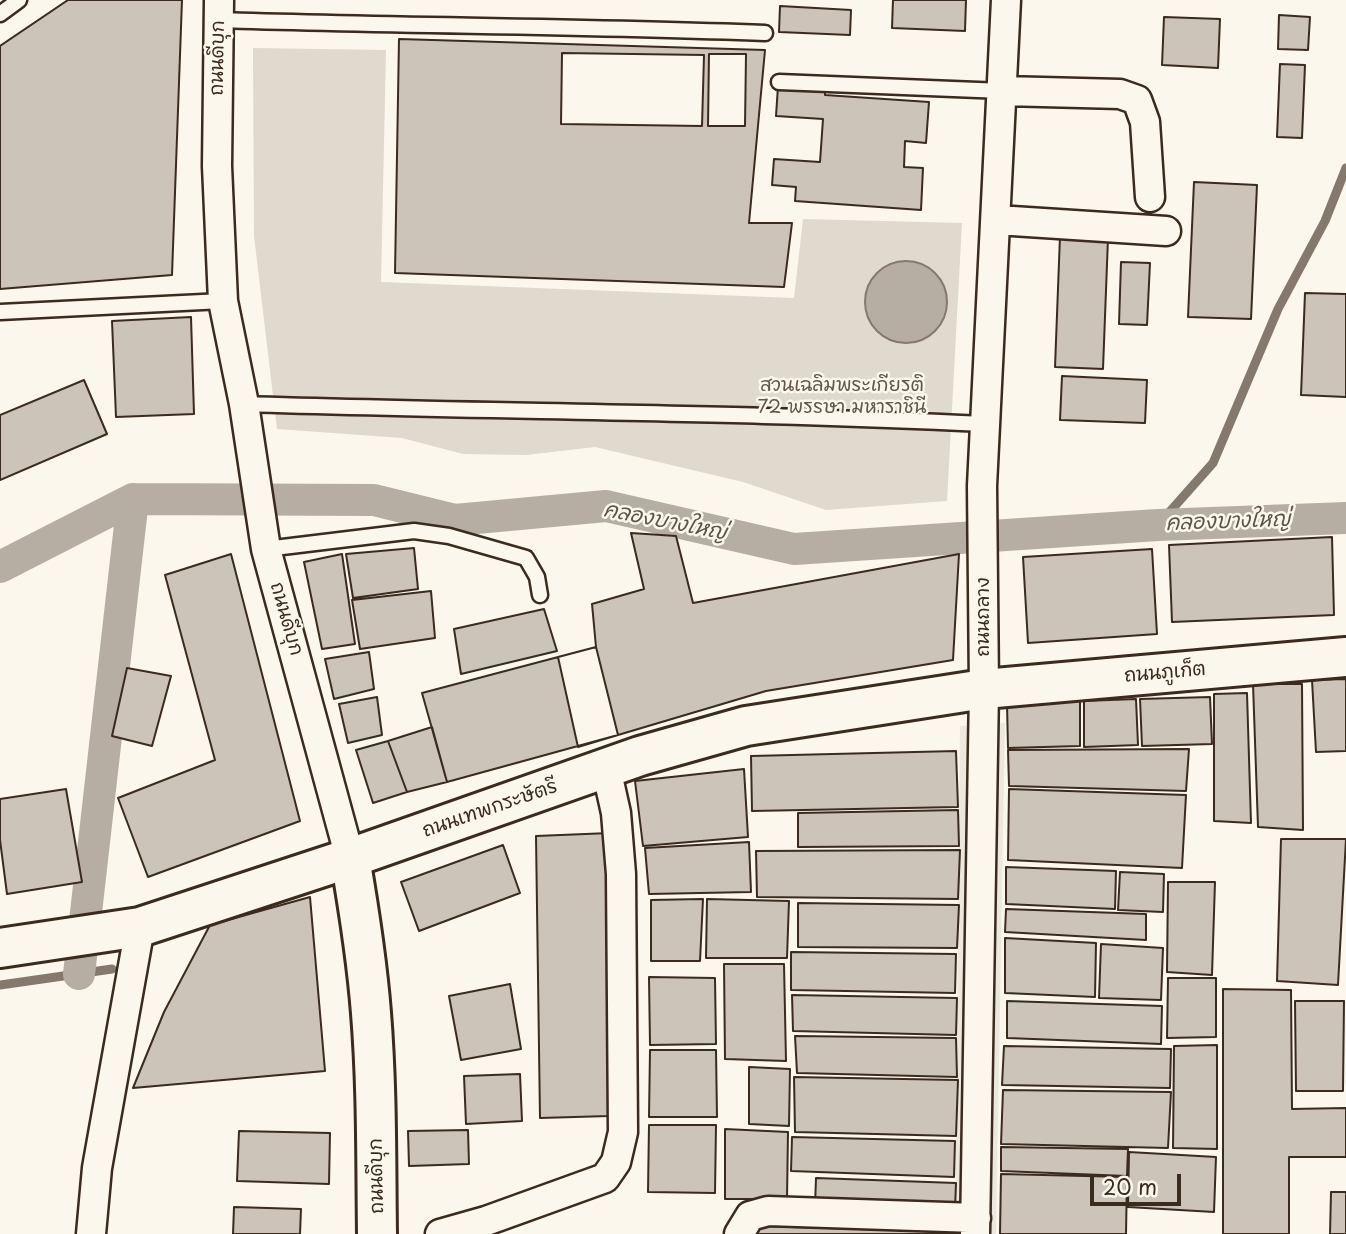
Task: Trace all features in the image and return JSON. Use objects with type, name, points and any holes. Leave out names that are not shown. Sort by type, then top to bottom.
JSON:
[{"type":"main road","name":"ถนนภูเก็ต","points":[[984,689],[1346,657]]},
{"type":"main road","name":"ถนนเทพกระษัตรี","points":[[0,948],[130,929],[350,858],[640,755],[746,726],[984,689]]},
{"type":"main road","name":"ถนนดีบุก","points":[[350,858],[361,921],[371,1013],[376,1103],[377,1234]]},
{"type":"street","name":"ถนนถลาง","points":[[976,1226],[984,689],[982,485],[1006,0]]},
{"type":"street","name":"ถนนดีบุก","points":[[219,10],[217,166],[223,301],[244,404],[265,538],[350,858]]},
{"type":"street","points":[[1003,91],[1120,94],[1137,100],[1145,122],[1150,197]]},
{"type":"street","points":[[997,220],[1166,231]]},
{"type":"street","points":[[440,1234],[486,1221],[596,1182],[605,1178],[616,1162],[623,1132],[621,887],[616,813],[606,768]]},
{"type":"street","points":[[91,1234],[97,1168],[130,929]]},
{"type":"street","points":[[739,1234],[750,1216],[768,1211],[976,1226]]},
{"type":"lane","points":[[0,13],[19,0]]},
{"type":"lane","points":[[219,10],[414,26],[572,26],[765,33]]},
{"type":"lane","points":[[779,82],[1003,91]]},
{"type":"lane","points":[[0,312],[223,301]]},
{"type":"lane","points":[[0,323],[25,311]]},
{"type":"lane","points":[[244,404],[775,415],[986,424]]},
{"type":"lane","points":[[265,538],[414,531],[449,536],[526,558],[537,577],[540,595]]},
{"type":"shaded area","points":[[906,261],[922,264],[935,273],[944,286],[947,302],[944,318],[935,331],[922,340],[906,343],[890,340],[877,331],[868,318],[865,302],[868,286],[877,273],[890,264]]},
{"type":"shaded area","points":[[1005,723],[996,1234],[955,1234],[960,726]]},
{"type":"green space","name":"สวนเฉลิมพระเกียรติ 72 พรรษา มหาราชินี","points":[[253,48],[386,50],[381,282],[794,298],[803,219],[962,223],[947,501],[826,510],[743,482],[595,447],[526,455],[463,454],[402,438],[277,429],[254,236]]},
{"type":"building","points":[[68,0],[182,0],[172,275],[0,289],[0,46]]},
{"type":"building","points":[[893,0],[966,0],[965,31],[892,28]]},
{"type":"building","points":[[780,6],[851,10],[850,35],[779,32]]},
{"type":"building","points":[[1279,15],[1310,17],[1308,50],[1278,49]]},
{"type":"building","points":[[1164,17],[1220,19],[1218,68],[1162,65]]},
{"type":"building","points":[[399,39],[765,50],[749,223],[792,223],[784,287],[395,273]]},
{"type":"building","points":[[562,53],[704,55],[702,126],[561,124]]},
{"type":"building","points":[[709,54],[746,54],[745,126],[708,126]]},
{"type":"building","points":[[1280,64],[1305,65],[1302,138],[1277,137]]},
{"type":"building","points":[[778,86],[825,89],[825,95],[929,102],[926,143],[905,141],[904,167],[923,168],[921,210],[795,201],[796,187],[772,185],[774,159],[820,162],[823,119],[776,116]]},
{"type":"building","points":[[1194,182],[1257,185],[1251,319],[1188,317]]},
{"type":"building","points":[[1060,236],[1108,238],[1103,369],[1055,367]]},
{"type":"building","points":[[1121,262],[1150,263],[1147,325],[1119,324]]},
{"type":"building","points":[[1305,293],[1346,294],[1346,397],[1301,395]]},
{"type":"building","points":[[191,317],[194,414],[116,417],[112,321]]},
{"type":"building","points":[[1062,376],[1147,380],[1145,423],[1060,420]]},
{"type":"building","points":[[84,380],[107,434],[0,480],[0,415]]},
{"type":"building","points":[[631,533],[676,536],[693,603],[959,554],[953,660],[766,691],[618,735],[596,647],[592,604],[644,589]]},
{"type":"building","points":[[1332,537],[1334,615],[1172,622],[1169,545]]},
{"type":"building","points":[[414,548],[418,589],[353,598],[346,554]]},
{"type":"building","points":[[1152,549],[1157,634],[1028,643],[1023,557]]},
{"type":"building","points":[[231,554],[300,821],[148,877],[118,798],[215,760],[165,575]]},
{"type":"building","points":[[342,554],[355,644],[322,649],[304,562]]},
{"type":"building","points":[[431,591],[435,638],[360,649],[352,600]]},
{"type":"building","points":[[544,609],[557,651],[461,674],[454,629]]},
{"type":"building","points":[[596,647],[618,735],[447,782],[422,693]]},
{"type":"building","points":[[596,647],[618,735],[578,747],[558,657]]},
{"type":"building","points":[[369,652],[374,689],[334,699],[325,659]]},
{"type":"building","points":[[127,668],[171,676],[152,746],[112,736]]},
{"type":"building","points":[[1346,679],[1346,751],[1316,752],[1312,680]]},
{"type":"building","points":[[1253,684],[1302,684],[1303,830],[1258,827]]},
{"type":"building","points":[[1247,693],[1251,823],[1214,821],[1214,694]]},
{"type":"building","points":[[377,697],[382,735],[348,743],[339,704]]},
{"type":"building","points":[[1210,697],[1212,744],[1142,746],[1140,699]]},
{"type":"building","points":[[1136,699],[1138,745],[1084,747],[1084,701]]},
{"type":"building","points":[[1080,701],[1080,746],[1008,748],[1007,704]]},
{"type":"building","points":[[432,727],[447,782],[407,792],[388,741]]},
{"type":"building","points":[[388,741],[407,792],[373,803],[356,750]]},
{"type":"building","points":[[1189,749],[1186,791],[1009,786],[1008,750]]},
{"type":"building","points":[[956,751],[958,807],[752,811],[751,756]]},
{"type":"building","points":[[744,769],[748,837],[643,846],[635,781]]},
{"type":"building","points":[[66,789],[82,882],[7,894],[0,840],[0,799]]},
{"type":"building","points":[[1009,789],[1186,795],[1182,868],[1008,860]]},
{"type":"building","points":[[958,810],[959,846],[798,847],[798,813]]},
{"type":"building","points":[[610,833],[609,1116],[540,1118],[536,836]]},
{"type":"building","points":[[1281,839],[1346,839],[1338,985],[1277,981]]},
{"type":"building","points":[[749,842],[751,892],[649,894],[645,848]]},
{"type":"building","points":[[503,845],[520,893],[419,931],[401,882]]},
{"type":"building","points":[[960,850],[958,899],[757,897],[756,851]]},
{"type":"building","points":[[1006,867],[1116,871],[1115,909],[1006,904]]},
{"type":"building","points":[[1120,872],[1164,874],[1163,912],[1118,910]]},
{"type":"building","points":[[1168,882],[1215,882],[1212,975],[1167,972]]},
{"type":"building","points":[[310,897],[325,1071],[133,1088],[164,1012],[210,925]]},
{"type":"building","points":[[703,899],[700,961],[651,961],[651,900]]},
{"type":"building","points":[[707,899],[789,901],[787,958],[706,958]]},
{"type":"building","points":[[798,903],[959,905],[957,948],[798,947]]},
{"type":"building","points":[[1006,909],[1146,914],[1146,940],[1005,932]]},
{"type":"building","points":[[1005,938],[1096,943],[1095,997],[1005,993]]},
{"type":"building","points":[[1101,944],[1163,948],[1161,1000],[1099,998]]},
{"type":"building","points":[[791,952],[956,954],[955,993],[791,990]]},
{"type":"building","points":[[724,964],[784,964],[786,1061],[725,1059]]},
{"type":"building","points":[[649,977],[715,978],[716,1044],[650,1045]]},
{"type":"building","points":[[1168,978],[1216,978],[1216,1037],[1167,1038]]},
{"type":"building","points":[[510,984],[521,1049],[461,1060],[449,996]]},
{"type":"building","points":[[1223,989],[1291,990],[1292,1109],[1346,1108],[1346,1157],[1289,1157],[1289,1234],[1223,1234]]},
{"type":"building","points":[[792,995],[957,998],[956,1035],[793,1031]]},
{"type":"building","points":[[1007,1001],[1162,1006],[1161,1044],[1007,1038]]},
{"type":"building","points":[[1295,1001],[1344,1001],[1343,1091],[1296,1091]]},
{"type":"building","points":[[795,1036],[956,1038],[957,1077],[797,1073]]},
{"type":"building","points":[[1217,1045],[1217,1149],[1173,1148],[1174,1046]]},
{"type":"building","points":[[1004,1046],[1171,1049],[1170,1088],[1002,1085]]},
{"type":"building","points":[[650,1050],[716,1050],[717,1117],[649,1117]]},
{"type":"building","points":[[749,1067],[790,1069],[789,1126],[749,1124]]},
{"type":"building","points":[[520,1074],[522,1121],[466,1124],[464,1076]]},
{"type":"building","points":[[794,1077],[958,1080],[956,1136],[795,1132]]},
{"type":"building","points":[[1003,1090],[1171,1092],[1168,1148],[1001,1144]]},
{"type":"building","points":[[649,1125],[716,1125],[715,1193],[648,1192]]},
{"type":"building","points":[[725,1129],[788,1132],[787,1199],[725,1199]]},
{"type":"building","points":[[468,1130],[469,1164],[409,1166],[408,1131]]},
{"type":"building","points":[[239,1131],[330,1133],[329,1184],[237,1181]]},
{"type":"building","points":[[792,1137],[955,1141],[954,1177],[791,1171]]},
{"type":"building","points":[[1001,1147],[1128,1149],[1127,1176],[1001,1171]]},
{"type":"building","points":[[1129,1152],[1216,1157],[1214,1212],[1128,1207]]},
{"type":"building","points":[[1001,1174],[1127,1177],[1126,1234],[1000,1234]]},
{"type":"building","points":[[816,1178],[956,1183],[955,1210],[815,1206]]},
{"type":"building","points":[[1331,1192],[1346,1192],[1346,1234],[1330,1234]]},
{"type":"building","points":[[234,1207],[301,1209],[300,1234],[233,1234]]},
{"type":"building","points":[[757,1226],[963,1232],[963,1234],[756,1234]]},
{"type":"waterway","points":[[1158,525],[1213,463],[1278,309],[1325,221],[1346,168]]},
{"type":"waterway","name":"คลองบางใหญ่","points":[[0,567],[133,499],[374,500],[455,520],[606,506],[794,549],[1158,525],[1346,518]]},
{"type":"waterway","points":[[79,974],[133,499]]},
{"type":"waterway","points":[[0,985],[112,969]]}]
